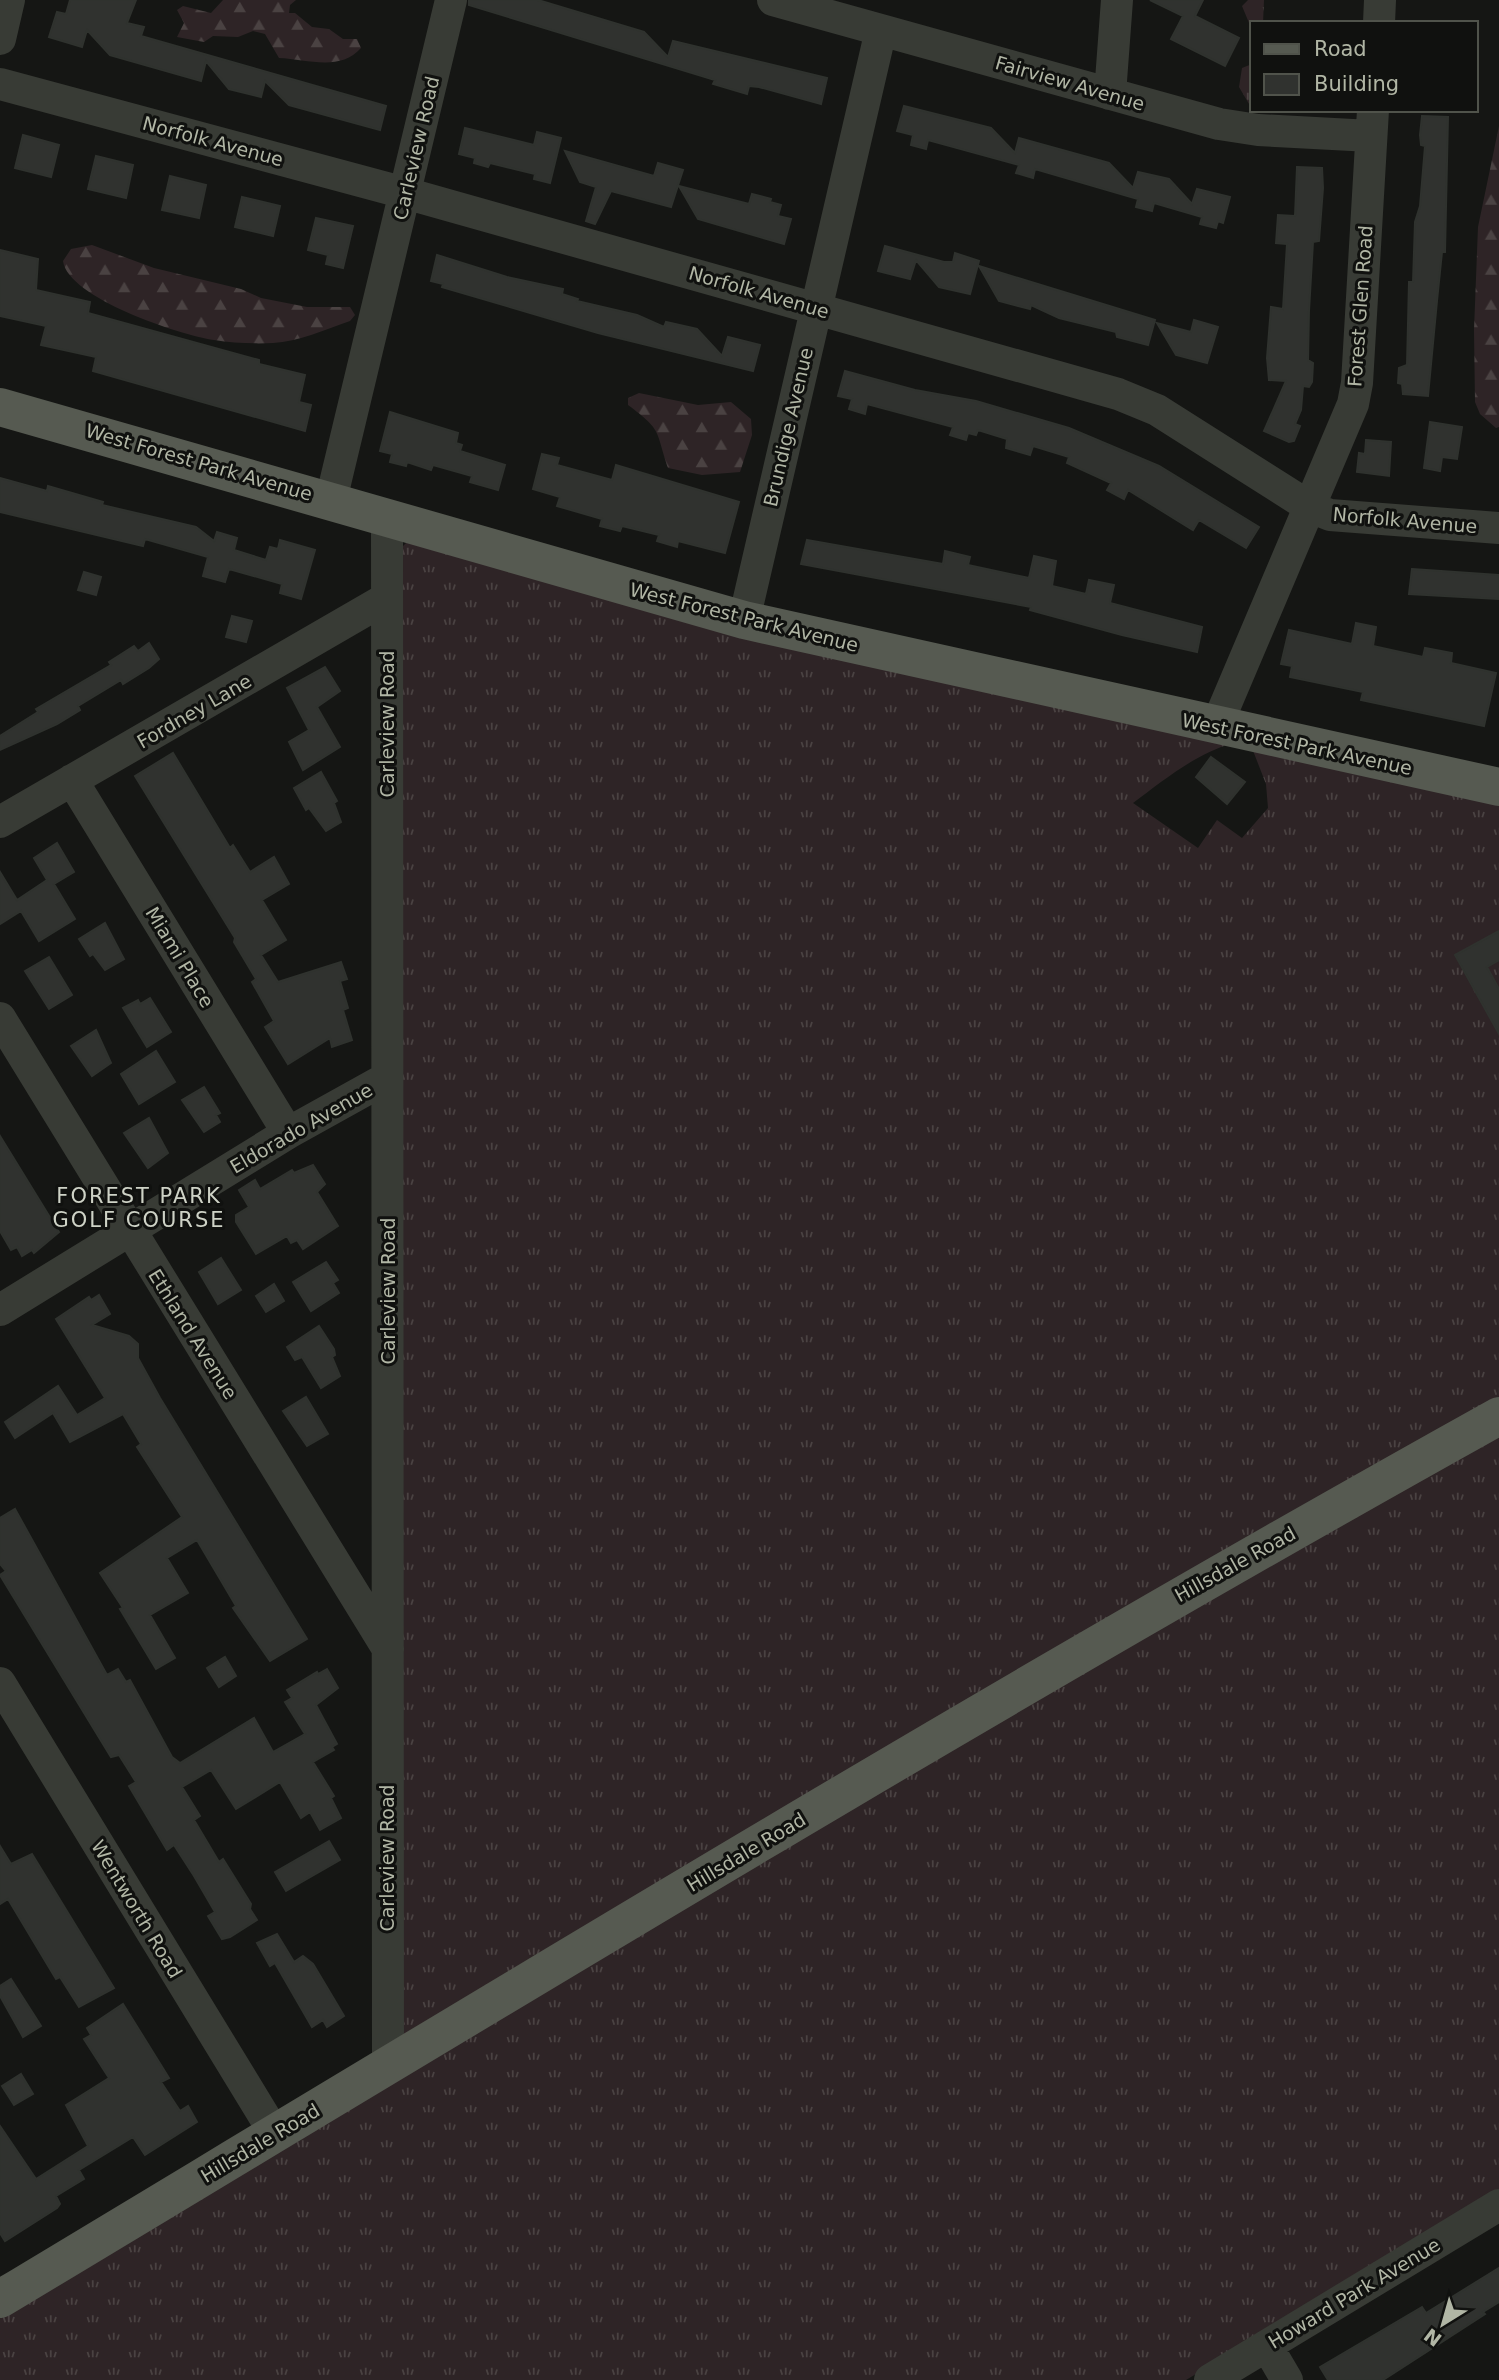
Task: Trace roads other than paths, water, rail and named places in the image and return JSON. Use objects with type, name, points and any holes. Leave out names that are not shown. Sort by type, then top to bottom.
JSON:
[{"type":"main road","name":"West Forest Park Avenue","points":[[0,407],[744,620],[1216,727],[1499,787]]},
{"type":"main road","name":"Hillsdale Road","points":[[0,2299],[1044,1673],[1213,1575],[1499,1416]]},
{"type":"street","points":[[0,39],[9,0]]},
{"type":"street","name":"Carleview Road","points":[[331,500],[451,0]]},
{"type":"street","name":"Fairview Avenue","points":[[773,0],[1219,124],[1258,130],[1372,123]]},
{"type":"street","points":[[1110,94],[1117,0]]},
{"type":"street","points":[[1379,21],[1380,0]]},
{"type":"street","name":"Brundige Avenue","points":[[744,620],[881,30]]},
{"type":"street","name":"Norfolk Avenue","points":[[0,84],[405,193],[1139,401],[1310,506],[1330,515],[1499,528]]},
{"type":"street","name":"Forest Glen Road","points":[[1216,727],[1347,422],[1357,383],[1372,123]]},
{"type":"street","name":"Carleview Road","points":[[387,516],[388,2066]]},
{"type":"street","name":"Fordney Lane","points":[[0,822],[387,598]]},
{"type":"street","name":"Miami Place","points":[[72,780],[288,1133]]},
{"type":"street","name":"Ethland Avenue","points":[[0,1018],[388,1649]]},
{"type":"street","name":"Eldorado Avenue","points":[[0,1310],[288,1133],[387,1078]]},
{"type":"street","name":"Wentworth Road","points":[[0,1683],[275,2134]]},
{"type":"street","name":"Howard Park Avenue","points":[[1210,2380],[1499,2205]]},
{"type":"street","points":[[1267,2346],[1287,2380]]},
{"type":"district","name":"FOREST PARK GOLF COURSE","points":[[139,1208]]}]
